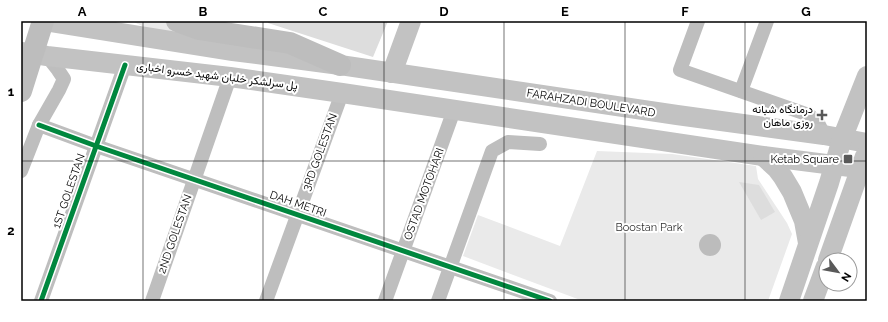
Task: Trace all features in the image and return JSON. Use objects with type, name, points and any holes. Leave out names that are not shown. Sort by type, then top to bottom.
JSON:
[{"type":"highway","points":[[177,21],[199,29],[290,43],[340,65]]},
{"type":"highway","points":[[21,91],[49,22]]},
{"type":"main road","points":[[392,73],[411,21]]},
{"type":"main road","points":[[49,22],[233,51],[340,65]]},
{"type":"main road","name":"پل سرلشکر خلبان شهید خسرو اخباری","points":[[21,52],[230,77],[342,93]]},
{"type":"main road","name":"FARAHZADI BOULEVARD","points":[[340,65],[867,143]]},
{"type":"main road","points":[[789,301],[834,165],[833,137],[867,76]]},
{"type":"main road","points":[[342,93],[763,156],[834,165],[865,162],[831,252]]},
{"type":"main road","points":[[672,142],[679,136],[682,129],[682,123],[677,115]]},
{"type":"main road","points":[[763,156],[777,169],[792,192],[804,221],[808,243]]},
{"type":"main road","points":[[813,301],[818,288]]},
{"type":"street","points":[[698,21],[680,70],[809,115],[833,137]]},
{"type":"street","points":[[741,91],[766,21]]},
{"type":"street","points":[[21,171],[39,125],[60,90],[64,79],[47,56]]},
{"type":"street","name":"1ST GOLESTAN","points":[[41,301],[125,65]]},
{"type":"street","name":"2ND GOLESTAN","points":[[152,301],[230,77]]},
{"type":"street","name":"3RD GOLESTAN","points":[[266,301],[342,93]]},
{"type":"street","name":"OSTAD MOTOHARI","points":[[385,301],[454,110]]},
{"type":"street","name":"DAH METRI","points":[[39,125],[96,146],[450,267],[528,297],[550,301]]},
{"type":"street","points":[[438,301],[492,151],[508,142],[540,144]]},
{"type":"green space","points":[[132,21],[168,21],[247,42],[146,28]]},
{"type":"green space","name":"Boostan Park","points":[[597,151],[672,154],[756,166],[758,179],[787,223],[792,234],[768,301],[583,301],[463,256],[478,215],[560,246]]},
{"type":"shaded area","points":[[710,234],[718,237],[721,245],[718,253],[710,256],[702,253],[699,245],[702,237]]},
{"type":"building","points":[[268,21],[388,21],[373,57],[268,23]]},
{"type":"building","points":[[739,182],[759,185],[775,212],[761,220]]},
{"type":"cycle path","points":[[41,301],[125,65]]},
{"type":"cycle path","points":[[39,125],[96,146],[550,301]]},
{"type":"place","name":"درمانگاه شبانه روزی ماهان","points":[[822,115]]},
{"type":"place","name":"Ketab Square","points":[[848,159]]}]
